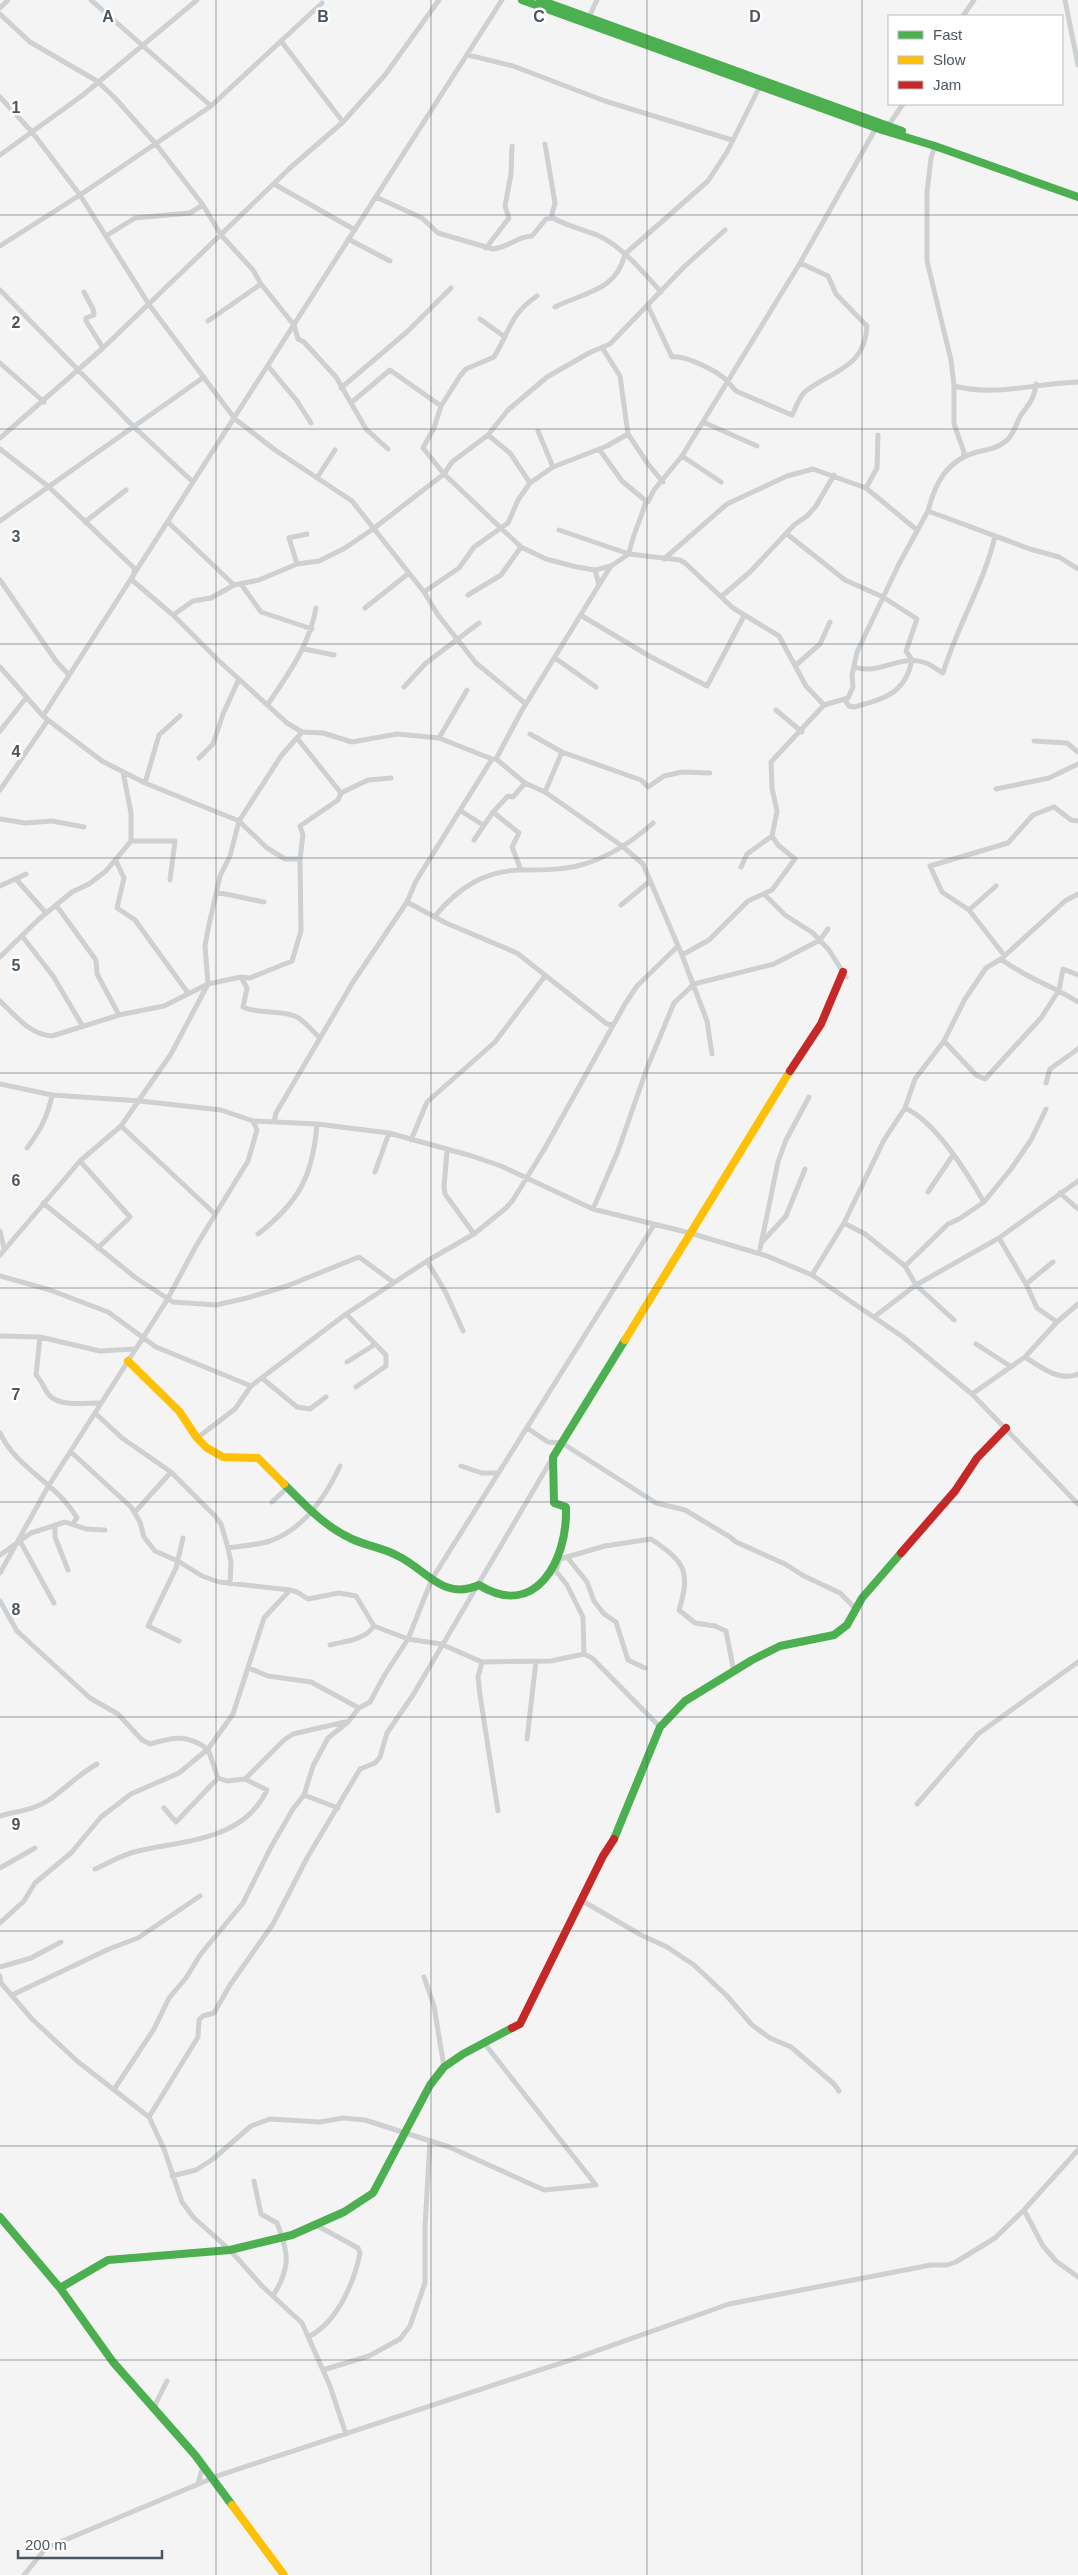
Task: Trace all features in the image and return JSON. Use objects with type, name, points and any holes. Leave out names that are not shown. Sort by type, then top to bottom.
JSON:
[{"type":"street","points":[[0,8],[8,0]]},
{"type":"street","points":[[91,0],[211,106]]},
{"type":"street","points":[[0,155],[83,94],[197,0]]},
{"type":"street","points":[[0,438],[44,402],[150,306],[274,184],[342,122],[385,75],[439,0]]},
{"type":"street","points":[[0,790],[46,718],[69,676],[348,239],[468,56],[502,0]]},
{"type":"street","points":[[522,0],[760,86],[888,126],[1078,193]]},
{"type":"street","points":[[540,0],[838,110],[876,128],[935,146],[1078,197]]},
{"type":"street","points":[[589,17],[597,0]]},
{"type":"street","points":[[964,15],[974,0]]},
{"type":"street","points":[[1065,0],[1078,65]]},
{"type":"street","points":[[0,246],[80,195],[211,106],[322,3]]},
{"type":"street","points":[[0,14],[30,42],[97,81],[155,143],[203,205],[221,235],[253,270],[261,284],[294,325],[298,339],[320,358],[336,377],[366,429],[388,449]]},
{"type":"street","points":[[281,41],[342,122]]},
{"type":"street","points":[[468,56],[513,66],[605,101],[732,140]]},
{"type":"street","points":[[555,307],[608,284],[622,265],[625,254],[708,182],[760,86]]},
{"type":"street","points":[[0,97],[32,132],[80,195],[150,306],[235,418],[352,501],[424,592],[438,615],[476,663],[526,704]]},
{"type":"street","points":[[888,126],[902,105]]},
{"type":"street","points":[[537,296],[522,306],[509,326],[494,357],[466,369],[441,406],[434,428],[423,448],[444,474],[521,547],[546,559],[595,570],[611,566],[629,554],[632,535],[640,522],[646,501],[648,502],[654,490],[663,482],[682,456],[703,422],[800,263],[876,128]]},
{"type":"street","points":[[545,144],[555,204],[551,218]]},
{"type":"street","points":[[486,248],[509,218],[505,206],[511,174],[512,146]]},
{"type":"street","points":[[935,146],[931,158],[926,192],[927,261],[950,353],[954,386],[954,424],[964,452],[963,457]]},
{"type":"street","points":[[274,184],[355,230]]},
{"type":"street","points":[[376,197],[422,218],[438,233],[486,248],[500,248],[516,239],[532,236],[546,219],[551,218],[571,228],[597,235],[625,254],[661,292]]},
{"type":"street","points":[[106,236],[135,218],[190,213],[203,205]]},
{"type":"street","points":[[173,615],[193,601],[211,598],[234,585],[259,580],[298,564],[319,561],[345,548],[373,529],[444,474],[452,462],[488,436],[508,410],[547,377],[588,353],[603,349],[610,344],[711,240],[725,230]]},
{"type":"street","points":[[348,239],[390,261]]},
{"type":"street","points":[[648,306],[672,357],[681,355],[727,380],[732,389],[792,415],[804,392],[847,368],[854,361],[867,338],[867,326],[836,294],[828,276],[800,263]]},
{"type":"street","points":[[208,321],[261,284]]},
{"type":"street","points":[[341,388],[408,331],[451,288]]},
{"type":"street","points":[[0,290],[134,427],[193,482]]},
{"type":"street","points":[[84,292],[94,315],[86,318],[87,324],[103,348]]},
{"type":"street","points":[[480,319],[505,337]]},
{"type":"street","points":[[603,349],[620,376],[628,434],[648,464],[663,482]]},
{"type":"street","points":[[0,363],[44,402]]},
{"type":"street","points":[[268,366],[297,401],[311,423]]},
{"type":"street","points":[[352,402],[390,370],[441,406]]},
{"type":"street","points":[[0,520],[204,377]]},
{"type":"street","points":[[954,386],[970,390],[1008,391],[1036,384],[1078,382]]},
{"type":"street","points":[[741,867],[748,854],[772,836],[777,811],[772,788],[771,762],[802,732],[824,705],[845,700],[853,687],[852,675],[857,652],[882,597],[928,511],[942,474],[963,457],[988,450],[1008,440],[1020,417],[1035,396],[1036,384]]},
{"type":"street","points":[[703,422],[757,446]]},
{"type":"street","points":[[538,431],[553,467]]},
{"type":"street","points":[[424,592],[460,568],[474,547],[511,518],[518,500],[530,483],[553,467],[600,449],[628,434]]},
{"type":"street","points":[[866,488],[876,468],[878,435]]},
{"type":"street","points":[[488,436],[510,453],[530,483]]},
{"type":"street","points":[[0,449],[49,487],[135,569],[132,580]]},
{"type":"street","points":[[600,449],[622,481],[646,501]]},
{"type":"street","points":[[317,478],[335,450]]},
{"type":"street","points":[[682,456],[721,482]]},
{"type":"street","points":[[664,559],[692,533],[734,500],[788,476],[813,469],[866,488],[917,530]]},
{"type":"street","points":[[722,596],[750,572],[816,506],[834,475]]},
{"type":"street","points":[[85,522],[126,490]]},
{"type":"street","points":[[928,511],[1030,549],[1059,557],[1078,569]]},
{"type":"street","points":[[168,522],[234,585]]},
{"type":"street","points":[[559,530],[629,554],[685,563],[744,616],[779,636],[806,686],[824,705]]},
{"type":"street","points":[[298,564],[289,538],[306,534]]},
{"type":"street","points":[[787,534],[845,580],[882,597],[918,619],[906,651],[912,660]]},
{"type":"street","points":[[855,667],[865,671],[912,660],[925,663],[943,673],[952,644],[984,575],[995,536]]},
{"type":"street","points":[[468,595],[501,575],[521,547]]},
{"type":"street","points":[[274,1122],[276,1113],[353,982],[407,902],[416,881],[494,759],[611,566]]},
{"type":"street","points":[[595,570],[599,585]]},
{"type":"street","points":[[365,608],[409,573]]},
{"type":"street","points":[[0,580],[56,661],[69,676]]},
{"type":"street","points":[[132,580],[173,615],[287,723],[302,732],[323,733],[352,742],[397,734],[439,738],[494,759],[524,783],[545,792],[622,846],[643,864],[708,1021],[712,1054]]},
{"type":"street","points":[[241,584],[261,612],[312,628]]},
{"type":"street","points":[[268,704],[304,650],[312,628],[316,608]]},
{"type":"street","points":[[582,616],[651,657],[707,686],[744,616]]},
{"type":"street","points":[[796,665],[820,644],[830,622]]},
{"type":"street","points":[[404,687],[420,668],[479,624]]},
{"type":"street","points":[[304,650],[334,656]]},
{"type":"street","points":[[555,658],[596,687]]},
{"type":"street","points":[[845,700],[851,707],[883,698],[898,690],[906,679],[912,660]]},
{"type":"street","points":[[0,667],[46,718],[102,761],[145,783],[239,821],[267,848],[285,859],[300,859]]},
{"type":"street","points":[[199,758],[212,744],[239,679]]},
{"type":"street","points":[[439,738],[467,690]]},
{"type":"street","points":[[0,731],[26,698]]},
{"type":"street","points":[[519,700],[521,712]]},
{"type":"street","points":[[776,710],[802,732]]},
{"type":"street","points":[[145,783],[159,735],[180,716]]},
{"type":"street","points":[[0,1255],[4,1248],[80,1162],[121,1126],[171,1054],[208,984],[205,946],[222,869],[230,856],[239,821],[281,756],[302,732]]},
{"type":"street","points":[[530,734],[562,752],[641,780],[648,787],[664,776],[682,772],[710,773]]},
{"type":"street","points":[[297,738],[341,792]]},
{"type":"street","points":[[1034,741],[1068,743],[1078,752]]},
{"type":"street","points":[[545,792],[562,752]]},
{"type":"street","points":[[996,788],[1049,778],[1078,764]]},
{"type":"street","points":[[0,957],[46,913],[72,892],[88,884],[116,861],[131,840],[131,812],[123,772]]},
{"type":"street","points":[[0,1001],[41,1036],[52,1036],[82,1025],[164,1006],[208,984],[241,977],[250,978],[292,961],[301,931],[300,859],[303,835],[300,826],[338,800],[341,792],[368,780],[391,778]]},
{"type":"street","points":[[474,840],[483,824],[493,812],[508,796],[512,797],[524,783]]},
{"type":"street","points":[[1078,820],[1071,820],[1054,807],[1047,809],[1033,815],[1008,843],[930,866],[942,892],[969,910],[1002,957],[1013,968],[1059,990],[1078,1002]]},
{"type":"street","points":[[461,811],[483,824]]},
{"type":"street","points":[[493,812],[519,833],[512,847],[521,870]]},
{"type":"street","points":[[0,819],[25,823],[52,821],[84,827]]},
{"type":"street","points":[[435,916],[469,883],[521,870],[580,866],[634,840],[653,823]]},
{"type":"street","points":[[682,955],[709,940],[748,900],[765,895],[772,890],[795,859],[778,845],[772,836]]},
{"type":"street","points":[[131,840],[175,841],[170,880]]},
{"type":"street","points":[[116,861],[124,878],[117,908],[136,920],[188,993]]},
{"type":"street","points":[[0,886],[26,874]]},
{"type":"street","points":[[16,879],[46,913]]},
{"type":"street","points":[[621,905],[649,882]]},
{"type":"street","points":[[969,910],[996,886]]},
{"type":"street","points":[[216,892],[264,902]]},
{"type":"street","points":[[812,1275],[844,1223],[884,1140],[905,1108],[915,1079],[944,1041],[965,999],[986,968],[1002,957],[1065,901],[1078,894]]},
{"type":"street","points":[[148,2117],[198,2037],[199,2020],[202,2016],[214,2013],[230,1985],[273,1924],[307,1858],[360,1769],[375,1763],[380,1757],[387,1733],[413,1695],[441,1644],[553,1457],[720,1183],[751,1136],[764,1110],[786,1082],[795,1061],[821,1024],[844,975],[829,950],[820,940],[785,915],[765,895]]},
{"type":"street","points":[[407,902],[517,953],[607,1024],[613,1025]]},
{"type":"street","points":[[56,905],[96,960],[97,974],[120,1015]]},
{"type":"street","points":[[593,1209],[618,1151],[647,1068],[674,1003],[694,984],[774,964],[820,940],[828,929]]},
{"type":"street","points":[[22,936],[52,976],[82,1025]]},
{"type":"street","points":[[197,1438],[235,1410],[251,1386],[346,1314],[393,1282],[474,1234],[506,1208],[526,1180],[637,986],[678,946]]},
{"type":"street","points":[[944,1041],[976,1075],[985,1079],[1041,1018],[1059,990],[1063,969],[1078,975]]},
{"type":"street","points":[[412,1140],[427,1102],[495,1042],[545,976]]},
{"type":"street","points":[[241,977],[247,988],[243,1007],[258,1012],[272,1012],[295,1016],[305,1022],[320,1038]]},
{"type":"street","points":[[1046,1083],[1050,1069],[1078,1049]]},
{"type":"street","points":[[0,1084],[52,1095],[140,1101],[220,1110],[253,1121],[317,1124],[389,1133],[501,1166],[526,1180],[593,1209],[690,1233],[767,1256],[812,1275],[874,1317],[972,1394],[1078,1502]]},
{"type":"street","points":[[27,1148],[43,1125],[52,1095]]},
{"type":"street","points":[[767,1256],[760,1246],[778,1162],[786,1140],[809,1097]]},
{"type":"street","points":[[905,1108],[917,1113],[931,1127],[953,1155],[984,1202]]},
{"type":"street","points":[[905,1266],[948,1224],[984,1202],[1011,1169],[1031,1140],[1046,1109]]},
{"type":"street","points":[[0,1573],[49,1485],[167,1300],[215,1214],[248,1161],[257,1130],[253,1121]]},
{"type":"street","points":[[258,1234],[274,1221],[299,1193],[309,1174],[315,1152],[317,1124]]},
{"type":"street","points":[[121,1126],[215,1214]]},
{"type":"street","points":[[375,1172],[389,1133]]},
{"type":"street","points":[[447,1151],[445,1194],[474,1234]]},
{"type":"street","points":[[928,1192],[953,1155]]},
{"type":"street","points":[[80,1162],[130,1217],[98,1248]]},
{"type":"street","points":[[746,1249],[760,1246],[786,1216],[805,1169]]},
{"type":"street","points":[[874,1317],[916,1285],[999,1238],[1078,1180]]},
{"type":"street","points":[[1060,1193],[1078,1209]]},
{"type":"street","points":[[43,1203],[98,1248],[167,1300],[216,1305],[247,1298],[286,1286],[359,1256],[393,1282]]},
{"type":"street","points":[[844,1223],[856,1228],[905,1266],[916,1285],[954,1320]]},
{"type":"street","points":[[115,2088],[154,2029],[169,1998],[186,1978],[200,1955],[243,1903],[270,1846],[304,1795],[313,1766],[328,1738],[348,1722],[360,1708],[370,1702],[384,1676],[408,1640],[432,1579],[654,1225]]},
{"type":"street","points":[[0,1231],[4,1248]]},
{"type":"street","points":[[999,1238],[1026,1284],[1037,1308],[1057,1322]]},
{"type":"street","points":[[427,1261],[446,1293],[463,1331]]},
{"type":"street","points":[[1026,1284],[1053,1262]]},
{"type":"street","points":[[0,1276],[50,1290],[108,1312],[156,1347],[251,1386]]},
{"type":"street","points":[[972,1394],[1025,1357],[1057,1322],[1078,1304]]},
{"type":"street","points":[[346,1314],[374,1345],[386,1355],[386,1366],[356,1387]]},
{"type":"street","points":[[0,1336],[40,1337],[100,1351],[134,1350]]},
{"type":"street","points":[[40,1337],[36,1375],[43,1383],[48,1394],[61,1402],[99,1404]]},
{"type":"street","points":[[976,1344],[1010,1366]]},
{"type":"street","points":[[347,1362],[374,1345]]},
{"type":"street","points":[[1025,1357],[1042,1368],[1060,1375],[1070,1378],[1078,1374]]},
{"type":"street","points":[[128,1361],[179,1411],[197,1438],[207,1448],[223,1457],[258,1458],[312,1510],[346,1536],[398,1555],[445,1588],[456,1591],[473,1589],[478,1585]]},
{"type":"street","points":[[262,1378],[297,1407],[310,1409],[326,1397]]},
{"type":"street","points":[[96,1413],[122,1438],[171,1472],[221,1524],[231,1563],[230,1584]]},
{"type":"street","points":[[527,1428],[548,1442],[562,1444],[656,1503],[684,1510],[736,1542],[785,1564],[804,1576],[840,1593],[856,1609]]},
{"type":"street","points":[[60,2288],[74,2278],[108,2260],[230,2250],[283,2237],[344,2212],[373,2193],[430,2084],[444,2067],[520,2024],[581,1900],[616,1836],[660,1727],[685,1701],[780,1646],[834,1634],[847,1625],[862,1598],[893,1565],[955,1491],[977,1458],[1006,1428]]},
{"type":"street","points":[[0,1433],[6,1446],[30,1471],[70,1504],[77,1518],[73,1523]]},
{"type":"street","points":[[71,1452],[134,1512],[144,1537],[155,1551],[178,1560],[202,1576],[230,1584],[290,1590],[308,1599],[339,1593],[352,1594],[358,1599],[374,1626],[408,1640],[441,1644],[482,1662],[551,1661],[584,1654],[592,1658],[660,1727]]},
{"type":"street","points":[[553,1457],[556,1474],[554,1503],[566,1507],[567,1513],[564,1558],[556,1570],[567,1585],[583,1617],[584,1654]]},
{"type":"street","points":[[228,1548],[271,1540],[312,1510],[329,1489],[340,1466]]},
{"type":"street","points":[[461,1466],[482,1473],[498,1473]]},
{"type":"street","points":[[134,1512],[171,1472]]},
{"type":"street","points":[[272,1502],[288,1487]]},
{"type":"street","points":[[0,1555],[31,1533],[64,1522],[73,1523],[86,1529],[105,1530]]},
{"type":"street","points":[[55,1525],[55,1537],[68,1570]]},
{"type":"street","points":[[179,1641],[148,1626],[178,1560],[183,1538]]},
{"type":"street","points":[[478,1585],[497,1594],[533,1591],[564,1558],[605,1546],[652,1539],[664,1547],[685,1571],[686,1586],[679,1610],[695,1622],[715,1626],[726,1631],[734,1672]]},
{"type":"street","points":[[20,1540],[54,1602]]},
{"type":"street","points":[[564,1558],[587,1582],[594,1601],[604,1614],[616,1622],[628,1660],[645,1668]]},
{"type":"street","points":[[0,1923],[24,1901],[35,1883],[71,1853],[102,1816],[131,1794],[178,1773],[208,1749],[232,1714],[264,1618],[290,1590]]},
{"type":"street","points":[[0,1601],[17,1631],[90,1698],[118,1714],[142,1740],[150,1744],[176,1737],[194,1739],[208,1749],[218,1778]]},
{"type":"street","points":[[330,1645],[361,1638],[370,1632],[374,1626]]},
{"type":"street","points":[[527,1739],[536,1661]]},
{"type":"street","points":[[482,1662],[478,1677],[498,1810]]},
{"type":"street","points":[[918,1804],[978,1734],[1078,1662]]},
{"type":"street","points":[[248,1668],[268,1676],[311,1682],[360,1708]]},
{"type":"street","points":[[245,1780],[284,1740],[293,1734],[348,1722]]},
{"type":"street","points":[[0,1816],[33,1808],[48,1800],[75,1778],[97,1764]]},
{"type":"street","points":[[95,1869],[137,1851],[185,1843],[225,1832],[255,1810],[267,1790],[245,1780],[227,1781],[218,1778]]},
{"type":"street","points":[[164,1808],[176,1822],[218,1778]]},
{"type":"street","points":[[304,1795],[338,1808]]},
{"type":"street","points":[[0,1868],[35,1848]]},
{"type":"street","points":[[12,1995],[109,1949],[138,1938],[200,1896]]},
{"type":"street","points":[[581,1900],[694,1964],[727,1996],[752,2025],[770,2038],[790,2047],[834,2084],[839,2091]]},
{"type":"street","points":[[0,1967],[31,1958],[61,1942]]},
{"type":"street","points":[[0,1976],[2,1983],[32,2019],[71,2055],[115,2088],[148,2117],[164,2149],[182,2202],[194,2218],[230,2250],[273,2296],[302,2323],[323,2370],[346,2434]]},
{"type":"street","points":[[424,1977],[434,2006],[444,2067]]},
{"type":"street","points":[[172,2176],[196,2170],[213,2159],[251,2126],[270,2118],[320,2122],[344,2118],[364,2120],[449,2147],[544,2190],[596,2185],[484,2043]]},
{"type":"street","points":[[323,2370],[376,2352],[400,2339],[410,2326],[425,2283],[425,2226],[430,2141]]},
{"type":"street","points":[[24,2575],[46,2548],[211,2479],[573,2359],[729,2304],[931,2265],[947,2265],[985,2246],[1024,2210],[1078,2150]]},
{"type":"street","points":[[254,2181],[261,2214],[267,2218],[274,2219],[283,2237],[287,2258],[286,2270],[273,2296]]},
{"type":"street","points":[[1024,2210],[1049,2253],[1056,2261],[1078,2277]]},
{"type":"street","points":[[0,2217],[60,2288],[113,2362],[203,2466],[284,2575]]},
{"type":"street","points":[[308,2337],[330,2320],[338,2308],[358,2264],[360,2254],[358,2248],[316,2225]]},
{"type":"street","points":[[155,2412],[156,2403],[167,2381]]},
{"type":"street","points":[[198,2484],[203,2466]]},
{"type":"traffic: fast","points":[[522,0],[882,130],[935,146],[1078,197]]},
{"type":"traffic: fast","points":[[540,0],[902,131]]},
{"type":"traffic: fast","points":[[284,1484],[315,1515],[342,1534],[398,1556],[445,1587],[466,1589],[479,1585],[499,1594],[517,1595],[532,1590],[544,1579],[554,1565],[561,1548],[565,1529],[566,1507],[554,1503],[553,1457],[625,1340]]},
{"type":"traffic: fast","points":[[614,1839],[660,1727],[685,1701],[752,1660],[780,1646],[834,1635],[847,1625],[862,1598],[901,1553]]},
{"type":"traffic: fast","points":[[60,2288],[108,2260],[230,2250],[292,2235],[344,2212],[373,2193],[430,2085],[444,2067],[463,2054],[512,2028]]},
{"type":"traffic: fast","points":[[0,2217],[60,2288],[113,2362],[195,2455],[232,2505]]},
{"type":"traffic: slow","points":[[625,1340],[790,1071]]},
{"type":"traffic: slow","points":[[128,1361],[179,1411],[197,1438],[207,1448],[223,1457],[258,1458],[284,1484]]},
{"type":"traffic: slow","points":[[232,2505],[284,2575]]},
{"type":"traffic: jam","points":[[790,1071],[821,1024],[843,972]]},
{"type":"traffic: jam","points":[[901,1553],[955,1491],[977,1458],[1006,1428]]},
{"type":"traffic: jam","points":[[512,2028],[520,2024],[603,1856],[614,1839]]}]
